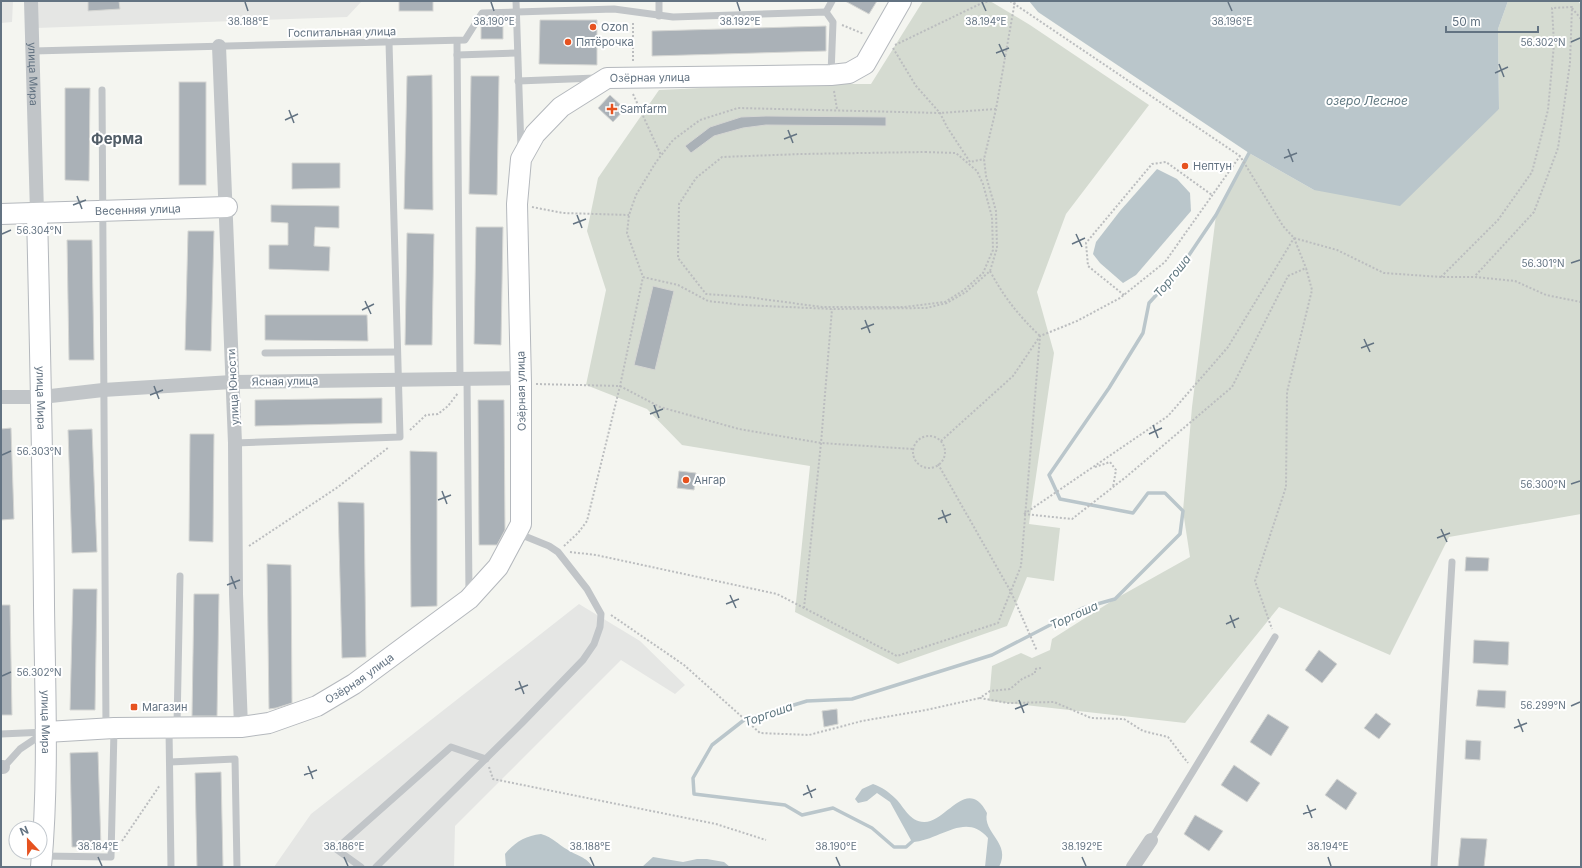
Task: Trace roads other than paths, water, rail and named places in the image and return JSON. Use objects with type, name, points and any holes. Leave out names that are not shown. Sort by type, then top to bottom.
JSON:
[{"type":"street","name":"улица Мира","points":[[31,1],[42,397],[46,732],[44,830],[41,862]]},
{"type":"street","name":"Озёрная улица","points":[[46,732],[110,728],[241,727],[269,723],[317,706],[354,684],[469,599],[498,567],[521,524],[525,381],[517,204],[521,159],[536,134],[561,106],[607,78],[831,75],[850,73],[864,64],[901,1]]},
{"type":"street","name":"улица Юности","points":[[219,46],[227,207],[235,443],[236,554],[241,727]]},
{"type":"street","name":"Весенняя улица","points":[[1,214],[227,207]]},
{"type":"street","name":"Ясная улица","points":[[1,397],[42,397],[103,390],[232,382],[398,379],[525,381]]},
{"type":"street","points":[[1133,867],[1151,840]]},
{"type":"lane","points":[[516,1],[521,159]]},
{"type":"lane","points":[[658,1],[659,16]]},
{"type":"lane","points":[[826,12],[832,1]]},
{"type":"lane","points":[[469,599],[457,41],[465,40],[482,13],[614,5],[633,12],[659,16],[826,12]]},
{"type":"lane","points":[[826,12],[833,22],[831,75]]},
{"type":"lane","name":"Госпитальная улица","points":[[33,51],[457,41]]},
{"type":"lane","points":[[235,443],[400,437],[389,42]]},
{"type":"lane","points":[[457,55],[517,53]]},
{"type":"lane","points":[[518,81],[607,78]]},
{"type":"lane","points":[[41,862],[111,857],[110,728],[103,390],[102,90]]},
{"type":"lane","points":[[265,353],[397,352]]},
{"type":"lane","points":[[376,867],[583,660],[594,644],[600,627],[601,614],[588,589],[558,552],[549,546],[517,533]]},
{"type":"lane","points":[[1434,867],[1452,562]]},
{"type":"lane","points":[[171,867],[170,762],[180,576]]},
{"type":"lane","points":[[1151,840],[1275,637]]},
{"type":"lane","points":[[1,734],[46,732]]},
{"type":"lane","points":[[2,768],[20,749],[46,732]]},
{"type":"lane","points":[[361,867],[336,849],[451,747],[486,758]]},
{"type":"lane","points":[[170,762],[235,759],[237,867]]},
{"type":"water","name":"озеро Лесное","points":[[1029,1],[1508,1],[1498,29],[1499,109],[1400,206],[1314,190],[1249,153],[1038,12]]},
{"type":"water","points":[[1157,169],[1177,179],[1190,193],[1191,211],[1136,275],[1123,283],[1100,263],[1093,254],[1096,242],[1120,211]]},
{"type":"water","points":[[873,784],[891,794],[915,820],[924,822],[940,816],[964,799],[972,799],[979,803],[987,813],[989,826],[1002,851],[1002,859],[999,867],[985,867],[988,838],[979,830],[970,827],[961,827],[912,842],[890,802],[877,793],[867,801],[858,803],[855,799],[862,789]]},
{"type":"water","points":[[541,834],[549,837],[564,848],[584,859],[593,867],[506,867],[505,854],[513,846],[525,838]]},
{"type":"water","points":[[653,857],[683,862],[697,859],[707,859],[724,862],[730,867],[642,867]]},
{"type":"waterway","name":"Торгоша","points":[[915,839],[906,847],[894,847],[872,828],[833,808],[802,815],[785,805],[694,794],[693,778],[712,745],[744,720],[807,701],[852,699],[992,655],[1083,608],[1115,599],[1180,534],[1183,511],[1165,493],[1148,493],[1133,513],[1060,499],[1049,475],[1109,388],[1143,333],[1149,303],[1179,270],[1216,215],[1249,153]]},
{"type":"place","name":"Ozon","points":[[593,27]]},
{"type":"place","name":"Пятёрочка","points":[[568,42]]},
{"type":"place","name":"Samfarm","points":[[612,109]]},
{"type":"place","name":"Нептун","points":[[1185,166]]},
{"type":"place","name":"Ангар","points":[[686,480]]},
{"type":"place","name":"Магазин","points":[[134,707]]},
{"type":"district","name":"Ферма","points":[[117,138]]}]
